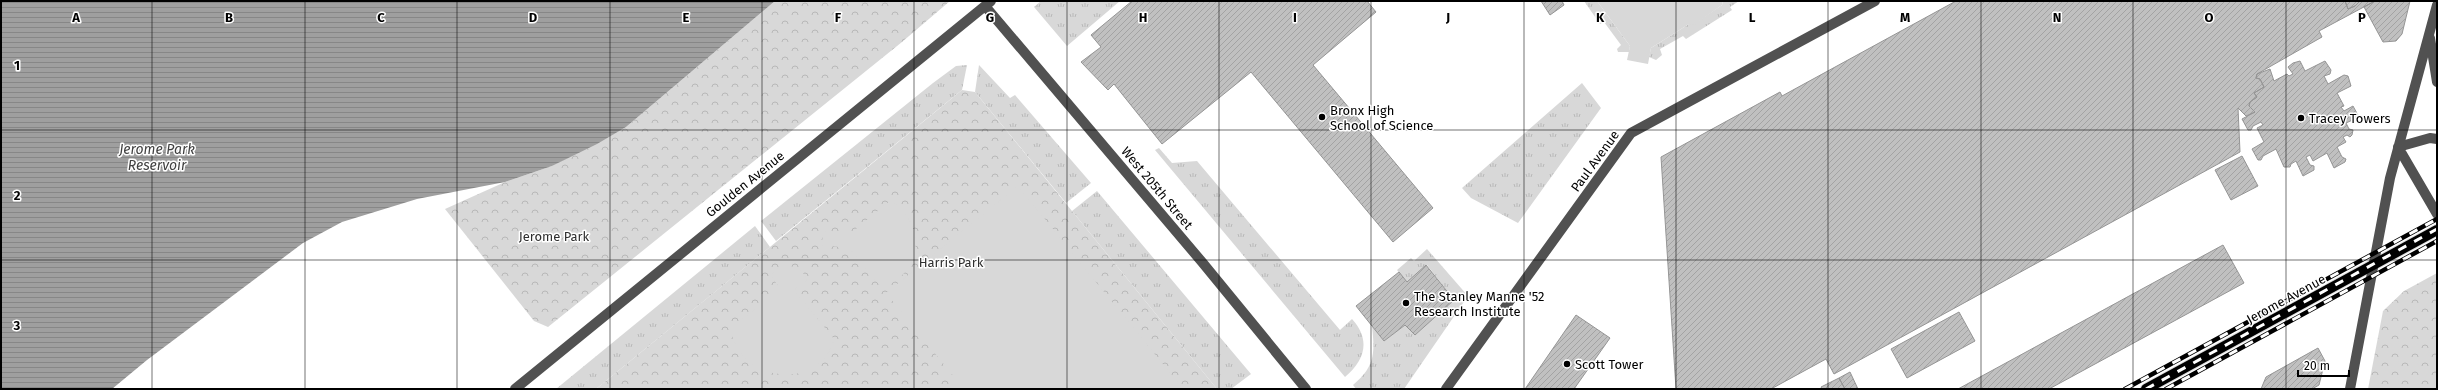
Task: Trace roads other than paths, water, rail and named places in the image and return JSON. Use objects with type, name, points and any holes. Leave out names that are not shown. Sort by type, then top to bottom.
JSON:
[{"type":"main road","name":"Jerome Avenue","points":[[2146,389],[2437,230]]},
{"type":"street","name":"Paul Avenue","points":[[1446,389],[1631,133],[1875,1]]},
{"type":"street","name":"Goulden Avenue","points":[[516,389],[988,3]]},
{"type":"street","name":"West 205th Street","points":[[988,3],[1306,389]]},
{"type":"street","points":[[2350,389],[2375,265],[2390,178],[2430,36],[2437,5]]},
{"type":"street","points":[[2430,36],[2437,82]]},
{"type":"street","points":[[2398,147],[2430,138],[2437,140]]},
{"type":"street","points":[[2398,147],[2437,214]]},
{"type":"water","name":"Jerome Park Reservoir","points":[[1,1],[775,1],[626,127],[597,144],[552,166],[505,182],[417,199],[342,222],[303,243],[147,360],[112,389],[1,389]]},
{"type":"railway","points":[[2125,389],[2437,219]]},
{"type":"railway","points":[[2146,389],[2437,229]]},
{"type":"railway","points":[[2166,389],[2437,241]]},
{"type":"place","name":"Bronx High School of Science","points":[[1322,117]]},
{"type":"place","name":"Tracey Towers","points":[[2301,118]]},
{"type":"place","name":"The Stanley Manne '52 Research Institute","points":[[1406,303]]},
{"type":"place","name":"Scott Tower","points":[[1567,364]]},
{"type":"park label","name":"Jerome Park","points":[[554,236]]},
{"type":"park label","name":"Harris Park","points":[[951,262]]}]
